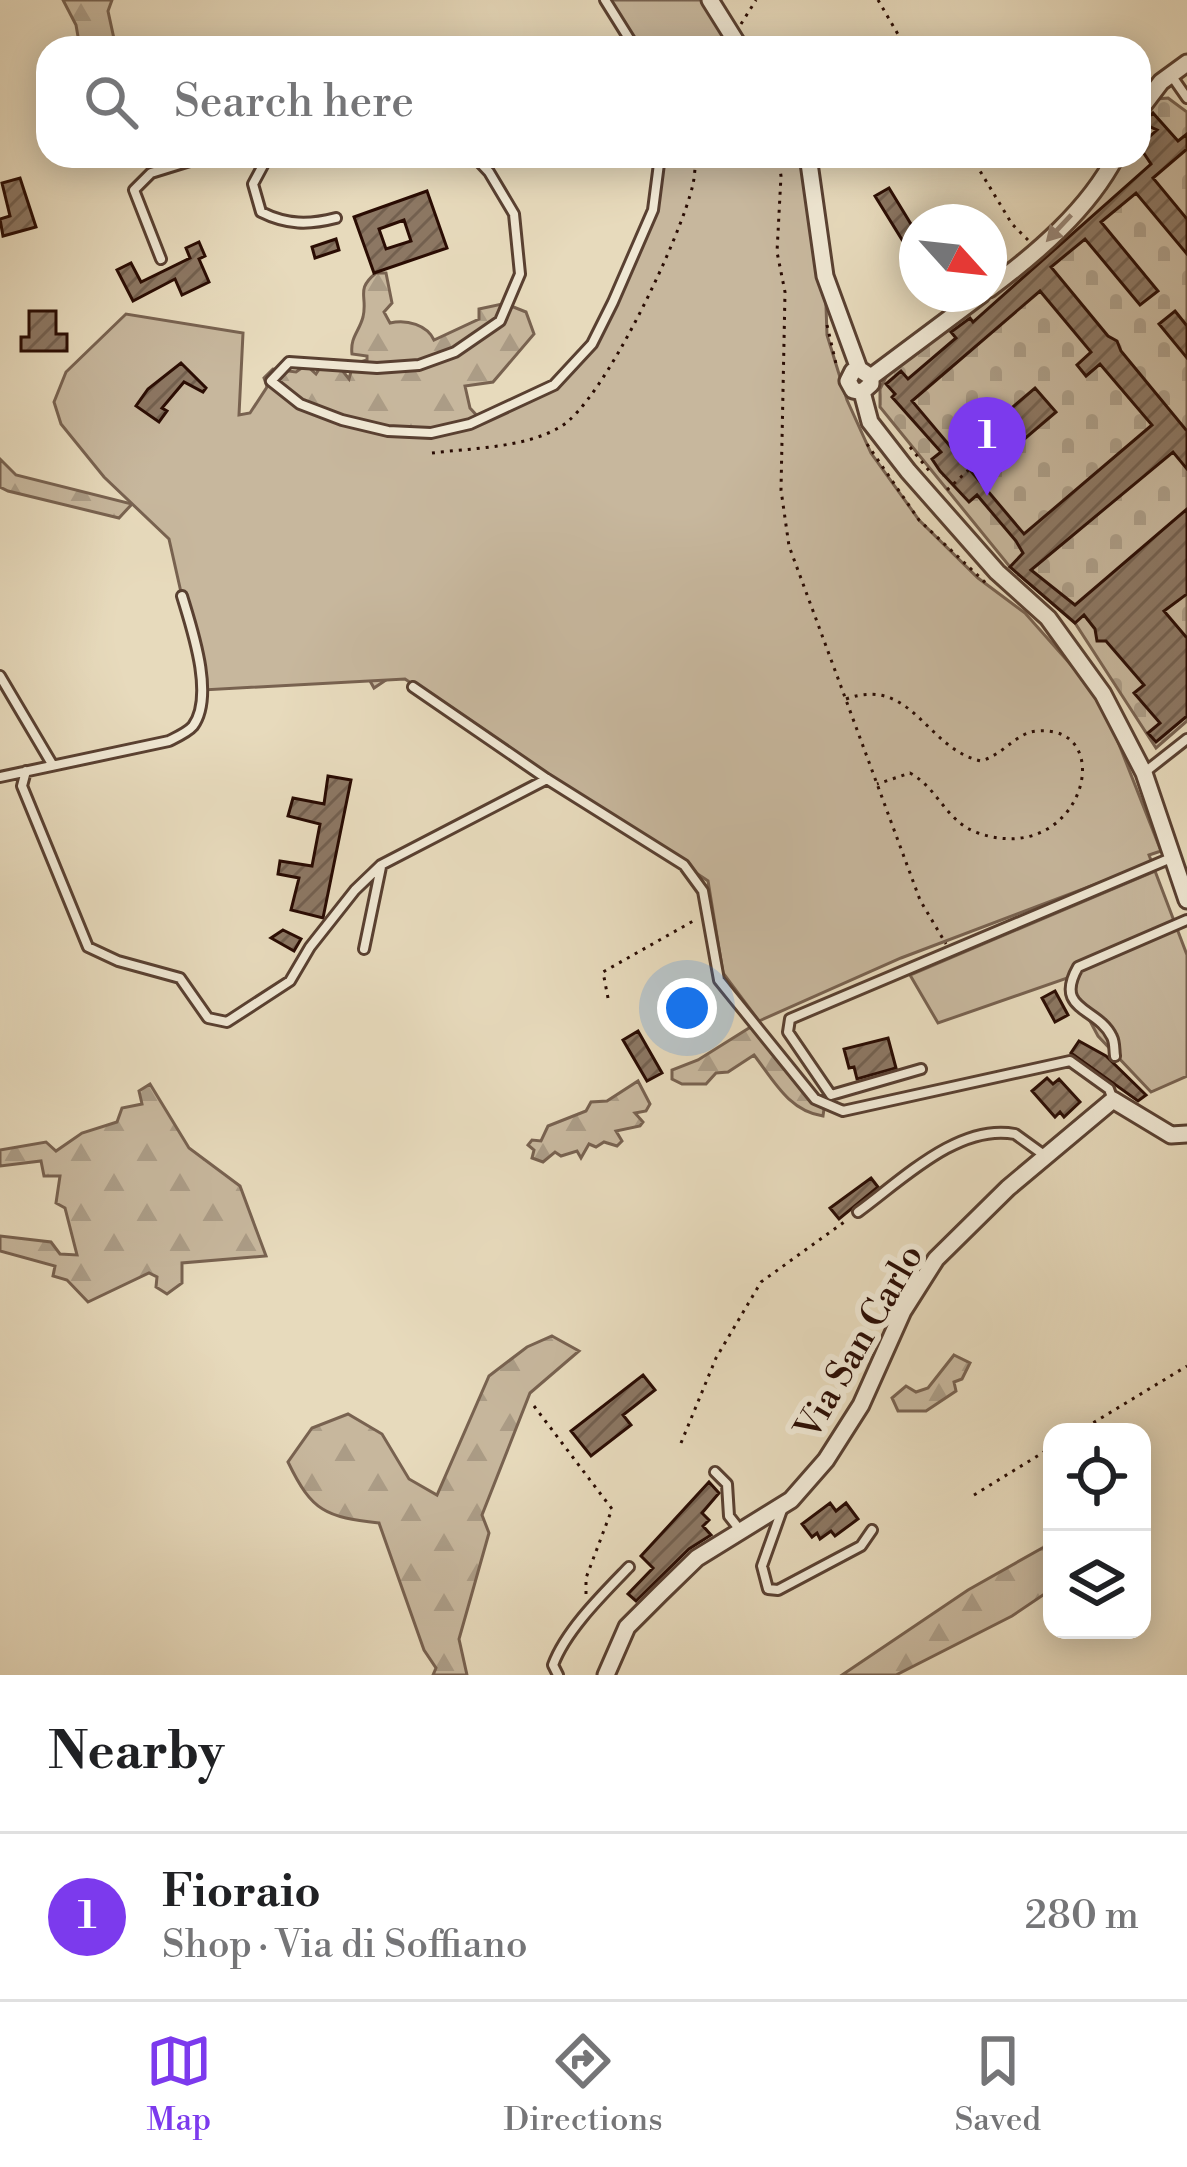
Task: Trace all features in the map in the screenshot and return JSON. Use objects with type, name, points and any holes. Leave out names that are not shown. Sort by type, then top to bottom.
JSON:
[{"type":"street","points":[[710,0],[732,36]]},
{"type":"street","points":[[1151,96],[1170,73],[1187,63]]},
{"type":"street","points":[[810,168],[825,276],[864,379],[870,422],[997,572],[1073,648],[1144,773],[1187,900]]},
{"type":"street","points":[[1007,275],[1036,252],[1087,198],[1108,168]]},
{"type":"street","points":[[864,379],[957,312]]},
{"type":"street","points":[[1113,1100],[1171,1135],[1187,1134]]},
{"type":"street","name":"Via San Carlo","points":[[606,1675],[627,1628],[697,1558],[786,1503],[826,1460],[861,1405],[922,1275],[1045,1156],[1113,1100]]},
{"type":"lane","points":[[605,0],[627,36]]},
{"type":"lane","points":[[1170,73],[1187,98]]},
{"type":"lane","points":[[161,259],[134,190],[151,173],[167,168]]},
{"type":"lane","points":[[262,168],[254,184],[261,212],[281,222],[336,218]]},
{"type":"lane","points":[[485,168],[514,214],[520,274],[500,321],[454,352],[419,365],[377,368],[289,362],[271,382],[283,394],[342,420],[431,433],[470,424],[554,386],[592,344],[613,302],[653,210],[658,168]]},
{"type":"lane","points":[[0,777],[169,741],[192,728],[202,703],[196,641],[182,596]]},
{"type":"lane","points":[[0,676],[52,764]]},
{"type":"lane","points":[[413,687],[547,779],[685,865],[703,892],[719,980],[815,1099],[843,1111],[1070,1061],[1109,1089],[1113,1100]]},
{"type":"lane","points":[[1144,773],[1187,739]]},
{"type":"lane","points":[[26,771],[22,786],[88,947],[118,961],[180,978],[208,1018],[227,1022],[290,981],[355,890],[381,866],[547,779]]},
{"type":"lane","points":[[921,1069],[831,1095],[788,1031],[790,1018],[1171,858]]},
{"type":"lane","points":[[364,949],[381,866]]},
{"type":"lane","points":[[1115,1056],[1112,1037],[1071,995],[1078,967],[1187,920]]},
{"type":"lane","points":[[858,1212],[953,1145],[978,1136],[1015,1134],[1045,1156]]},
{"type":"lane","points":[[715,1472],[727,1484],[729,1516],[741,1531]]},
{"type":"lane","points":[[786,1503],[762,1566],[768,1589],[778,1590],[861,1546],[872,1530]]},
{"type":"lane","points":[[558,1675],[553,1665],[558,1651],[629,1567]]},
{"type":"path","points":[[739,36],[756,0]]},
{"type":"path","points":[[878,0],[899,36]]},
{"type":"path","points":[[780,168],[777,251],[785,292],[781,490],[789,546],[920,900],[950,951]]},
{"type":"path","points":[[978,168],[1012,224],[1036,252]]},
{"type":"path","points":[[826,315],[840,378]]},
{"type":"path","points":[[863,435],[919,520],[994,590]]},
{"type":"path","points":[[906,442],[933,476]]},
{"type":"path","points":[[946,491],[975,464]]},
{"type":"path","points":[[844,700],[868,691],[882,694],[904,706],[959,752],[981,761],[1006,751],[1018,737],[1033,730],[1052,732],[1072,744],[1084,766],[1082,790],[1062,820],[1039,834],[1009,838],[960,825],[926,784],[910,773],[876,784]]},
{"type":"path","points":[[608,998],[603,973],[707,913]]},
{"type":"path","points":[[681,1443],[716,1358],[761,1282],[858,1212]]},
{"type":"path","points":[[1093,1423],[1187,1366]]},
{"type":"path","points":[[534,1406],[612,1508],[586,1578],[587,1612]]},
{"type":"path","points":[[974,1495],[1043,1453]]},
{"type":"green space","points":[[63,0],[112,0],[108,11],[113,36],[78,36]]},
{"type":"green space","points":[[605,0],[710,0],[732,36],[628,36]]},
{"type":"green space","points":[[1168,98],[1187,112],[1187,721],[1156,748],[1075,623],[1010,567],[880,407],[880,389],[889,371],[964,312],[1007,312],[1007,274],[1111,168],[1151,168],[1151,107],[1156,99]]},
{"type":"green space","points":[[658,168],[810,168],[825,276],[827,335],[847,400],[871,453],[919,520],[978,578],[1025,613],[1088,684],[1111,724],[1161,851],[1149,855],[1152,863],[901,958],[759,1021],[723,973],[708,881],[405,679],[203,690],[169,539],[104,477],[61,424],[54,402],[66,372],[126,314],[243,333],[239,415],[250,413],[271,381],[300,404],[388,431],[431,433],[470,424],[554,385],[592,344],[653,210]]},
{"type":"green space","points":[[376,273],[386,273],[392,303],[384,312],[390,323],[416,324],[434,340],[479,319],[479,309],[502,304],[502,312],[511,306],[526,312],[534,334],[493,382],[465,386],[470,408],[492,432],[411,663],[374,688],[264,378],[273,369],[296,372],[306,365],[316,374],[325,360],[334,360],[349,379],[353,364],[367,360],[367,356],[352,354],[352,348],[363,317],[364,289]]},
{"type":"green space","points":[[0,459],[16,475],[132,504],[119,518],[8,491],[0,487]]},
{"type":"green space","points":[[1155,871],[1187,955],[1187,1076],[1151,1092],[1098,1036],[1067,978],[938,1023],[910,975]]},
{"type":"green space","points":[[749,1028],[759,1028],[769,1040],[765,1045],[800,1074],[824,1109],[823,1116],[792,1101],[754,1055],[728,1072],[716,1073],[706,1084],[672,1079],[672,1070],[698,1060]]},
{"type":"green space","points":[[638,1081],[650,1104],[646,1111],[635,1113],[643,1122],[640,1126],[616,1131],[622,1141],[617,1146],[589,1144],[581,1158],[577,1151],[561,1156],[555,1152],[543,1162],[532,1158],[534,1150],[528,1145],[532,1140],[541,1141],[548,1126],[586,1111],[591,1102],[607,1101]]},
{"type":"green space","points":[[150,1084],[189,1148],[240,1186],[266,1256],[182,1263],[182,1283],[167,1294],[156,1287],[157,1277],[149,1273],[88,1302],[67,1280],[53,1276],[55,1266],[0,1251],[0,1236],[51,1242],[60,1254],[77,1255],[65,1208],[56,1203],[60,1176],[44,1176],[41,1161],[0,1166],[0,1150],[46,1142],[56,1151],[82,1133],[117,1122],[122,1108],[142,1104],[139,1091]]},
{"type":"green space","points":[[552,1336],[579,1351],[530,1393],[482,1515],[489,1533],[459,1639],[467,1675],[433,1675],[436,1668],[424,1650],[379,1523],[323,1509],[305,1492],[288,1462],[312,1428],[348,1414],[382,1434],[409,1479],[437,1495],[489,1376],[527,1347]]},
{"type":"green space","points":[[954,1355],[970,1363],[962,1379],[954,1382],[956,1391],[926,1411],[898,1411],[892,1398],[906,1386],[916,1392],[928,1388]]},
{"type":"green space","points":[[1043,1548],[1043,1595],[1012,1616],[896,1675],[842,1675],[968,1590]]},
{"type":"building","points":[[1153,113],[1178,141],[1187,134],[1187,149],[1153,178],[1187,219],[1187,254],[1136,193],[1101,222],[1158,291],[1140,305],[1085,239],[1051,267],[1187,431],[1187,469],[1173,452],[1031,570],[1075,605],[1187,509],[1187,594],[1164,611],[1187,638],[1187,716],[1156,742],[1148,733],[1160,723],[1134,693],[1144,685],[1106,641],[1097,641],[1084,615],[1075,623],[1010,567],[1023,553],[1016,541],[977,495],[969,502],[940,471],[932,459],[941,452],[886,384],[901,371],[908,379],[956,338],[951,332],[970,318],[973,322],[984,312],[1007,312],[1007,292],[1151,168],[1151,135],[1157,130],[1151,127]],"holes":[[[1040,291],[1091,352],[1077,365],[1086,376],[1100,364],[1152,425],[1024,534],[912,401]]]},
{"type":"building","points":[[20,178],[36,227],[3,236],[0,219],[10,216],[2,183]]},
{"type":"building","points":[[889,188],[899,204],[899,235],[875,196]]},
{"type":"building","points":[[427,191],[447,248],[374,273],[354,217]],"holes":[[[404,220],[411,241],[386,249],[379,229]]]},
{"type":"building","points":[[336,239],[339,250],[315,258],[312,247]]},
{"type":"building","points":[[199,242],[205,256],[199,259],[209,282],[182,295],[175,279],[133,301],[117,270],[131,263],[141,282],[190,258],[186,248]]},
{"type":"building","points":[[29,311],[56,311],[56,334],[67,334],[67,351],[21,351],[21,337],[29,337]]},
{"type":"building","points":[[1175,311],[1187,326],[1187,358],[1159,324]]},
{"type":"building","points":[[181,363],[206,388],[203,392],[184,382],[162,408],[167,411],[159,422],[136,406],[148,389]]},
{"type":"building","points":[[1035,388],[1056,412],[1021,442],[1015,435],[1010,440],[1001,429],[1006,424],[1000,418]]},
{"type":"building","points":[[328,776],[351,780],[323,918],[291,910],[299,878],[278,874],[280,861],[312,866],[320,824],[288,816],[293,798],[324,804]]},
{"type":"building","points":[[283,930],[301,939],[294,951],[271,938]]},
{"type":"building","points":[[1055,991],[1068,1015],[1055,1022],[1042,998]]},
{"type":"building","points":[[638,1031],[662,1073],[647,1081],[623,1040]]},
{"type":"building","points":[[888,1038],[896,1068],[857,1079],[844,1049]]},
{"type":"building","points":[[1079,1041],[1106,1056],[1146,1095],[1138,1101],[1071,1053]]},
{"type":"building","points":[[1047,1078],[1053,1084],[1059,1079],[1080,1102],[1064,1117],[1060,1112],[1055,1117],[1032,1091]]},
{"type":"building","points":[[871,1178],[878,1187],[839,1219],[830,1208]]},
{"type":"building","points":[[643,1375],[655,1390],[623,1415],[631,1425],[591,1456],[571,1431]]},
{"type":"building","points":[[709,1482],[719,1493],[702,1513],[709,1520],[703,1526],[711,1535],[689,1549],[636,1601],[628,1594],[653,1568],[641,1556]]},
{"type":"building","points":[[830,1503],[836,1511],[846,1503],[858,1519],[835,1536],[831,1531],[820,1539],[817,1533],[812,1537],[802,1524]]},
{"type":"place","name":"Fioraio","points":[[987,496]]}]
